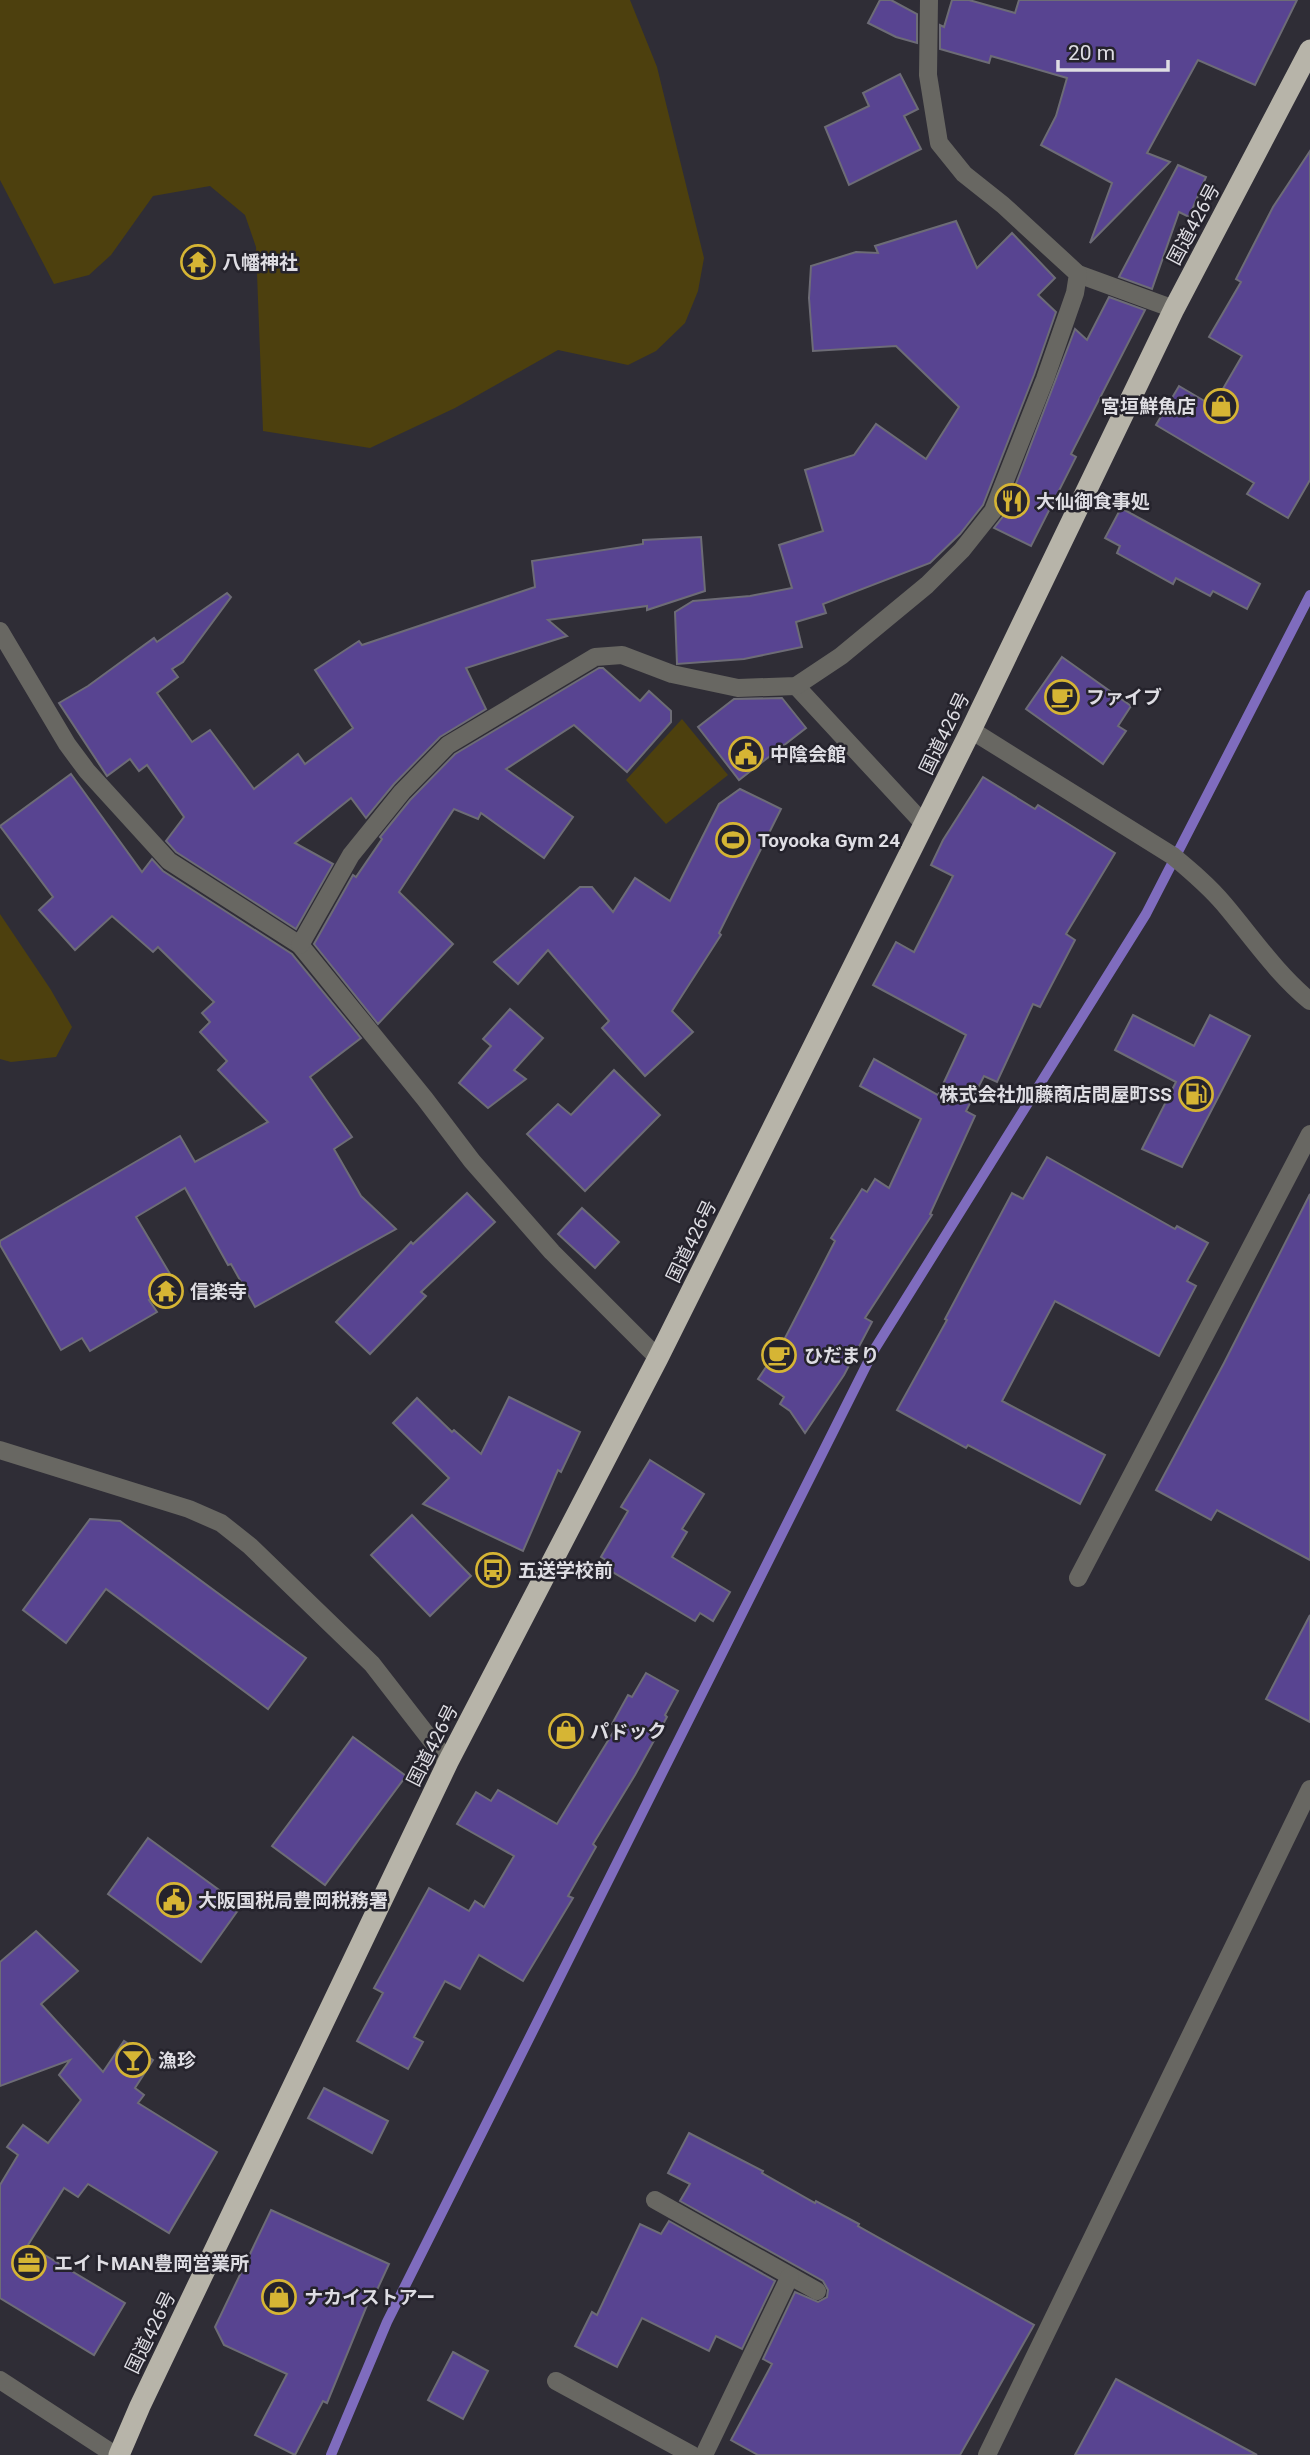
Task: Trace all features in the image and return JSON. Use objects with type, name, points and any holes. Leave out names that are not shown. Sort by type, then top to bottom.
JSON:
[{"type":"highway","name":"国道426号","points":[[117,2455],[448,1762],[658,1358],[971,730],[1174,309],[1310,50]]},
{"type":"street","points":[[929,0],[928,75],[939,143],[964,174],[1003,205],[1078,274],[1174,309]]},
{"type":"street","points":[[300,945],[351,855],[402,792],[448,745],[595,657],[622,655],[672,674],[738,688],[796,686],[841,656],[927,585],[962,550],[993,511],[1045,379],[1075,293],[1078,274]]},
{"type":"street","points":[[0,631],[87,771],[169,861],[300,945],[472,1161],[552,1252],[658,1358]]},
{"type":"street","points":[[796,686],[924,824]]},
{"type":"street","points":[[971,730],[1173,856],[1224,903],[1272,964],[1310,1001]]},
{"type":"street","points":[[1078,1578],[1310,1134]]},
{"type":"street","points":[[0,1450],[189,1509],[221,1523],[250,1546],[372,1664],[448,1762]]},
{"type":"street","points":[[987,2455],[1310,1789]]},
{"type":"street","points":[[655,2200],[817,2291]]},
{"type":"street","points":[[704,2455],[790,2276]]},
{"type":"street","points":[[0,2381],[117,2455]]},
{"type":"street","points":[[556,2381],[692,2455]]},
{"type":"shaded area","points":[[0,0],[630,0],[657,67],[704,258],[698,291],[685,323],[656,351],[628,365],[558,350],[455,408],[370,448],[263,431],[256,247],[245,215],[210,186],[153,196],[111,255],[89,275],[54,284],[0,180]]},
{"type":"shaded area","points":[[682,719],[728,775],[666,824],[626,780]]},
{"type":"shaded area","points":[[0,914],[51,990],[72,1027],[56,1057],[11,1062],[0,1059]]},
{"type":"building","points":[[880,0],[891,0],[917,14],[917,43],[896,37],[868,23]]},
{"type":"building","points":[[952,0],[969,0],[1015,13],[1019,0],[1297,0],[1255,85],[1198,60],[1147,153],[1170,162],[1090,243],[1112,183],[1041,145],[1056,116],[1067,78],[991,56],[989,63],[940,49],[940,25],[944,27]]},
{"type":"building","points":[[900,74],[918,109],[904,116],[921,149],[849,185],[825,127],[869,106],[863,93]]},
{"type":"building","points":[[1310,151],[1310,480],[1288,518],[1247,494],[1254,483],[1156,425],[1179,386],[1213,406],[1242,356],[1209,337],[1241,282],[1236,279],[1273,207]]},
{"type":"building","points":[[1178,165],[1206,177],[1189,217],[1179,212],[1152,289],[1119,277]]},
{"type":"building","points":[[956,221],[977,268],[1012,233],[1055,278],[1038,295],[1056,312],[983,505],[960,534],[930,563],[823,604],[826,613],[796,622],[802,647],[744,659],[677,664],[675,612],[693,601],[750,596],[792,588],[779,545],[823,531],[805,470],[854,455],[876,424],[926,459],[959,407],[896,346],[813,351],[809,298],[811,266],[856,252],[878,253],[875,246]]},
{"type":"building","points":[[1109,297],[1145,310],[1071,454],[1076,457],[1031,546],[994,528],[1004,515],[1075,329],[1087,340]]},
{"type":"building","points":[[1121,508],[1260,584],[1247,609],[1213,591],[1210,596],[1176,578],[1173,584],[1117,553],[1120,546],[1105,538]]},
{"type":"building","points":[[701,537],[705,591],[647,610],[647,606],[548,620],[567,636],[466,668],[486,709],[440,737],[394,784],[366,818],[351,798],[295,843],[333,864],[296,929],[176,852],[166,841],[184,817],[147,765],[139,771],[130,759],[107,776],[59,703],[88,686],[154,638],[157,642],[227,593],[231,597],[183,662],[172,669],[178,677],[157,693],[192,742],[210,730],[254,789],[298,754],[305,764],[353,728],[315,670],[359,641],[362,645],[535,587],[532,561],[643,544],[643,540]]},
{"type":"building","points":[[1062,657],[1131,706],[1118,726],[1126,731],[1103,764],[1026,709]]},
{"type":"building","points":[[603,668],[640,701],[649,691],[671,711],[671,722],[627,772],[574,725],[506,769],[573,817],[544,858],[481,813],[478,819],[454,809],[399,892],[453,944],[378,1024],[314,944],[353,875],[356,877],[382,839],[380,837],[410,800],[455,754]]},
{"type":"building","name":"中陰会館","points":[[782,698],[806,728],[739,780],[698,727],[734,699]]},
{"type":"building","points":[[71,774],[142,872],[152,859],[163,871],[292,954],[361,1038],[310,1077],[352,1137],[334,1149],[361,1196],[396,1229],[255,1307],[185,1188],[136,1217],[176,1284],[149,1300],[157,1312],[90,1351],[82,1338],[61,1350],[0,1241],[180,1136],[195,1162],[268,1122],[218,1070],[227,1061],[200,1032],[210,1022],[202,1013],[214,1002],[158,947],[153,952],[112,916],[75,950],[39,910],[53,897],[0,826]]},
{"type":"building","points":[[983,777],[1035,809],[1038,805],[1115,853],[1066,934],[1075,940],[1040,1007],[1033,1004],[997,1082],[984,1076],[966,1111],[975,1116],[930,1214],[932,1215],[865,1318],[872,1322],[844,1375],[805,1433],[790,1411],[780,1404],[784,1397],[758,1379],[783,1342],[835,1241],[831,1238],[862,1189],[867,1192],[875,1179],[889,1188],[921,1119],[860,1086],[874,1059],[938,1095],[966,1035],[873,985],[896,942],[914,952],[953,876],[931,865],[943,840]]},
{"type":"building","points":[[740,789],[781,809],[719,933],[721,935],[672,1011],[693,1032],[645,1076],[602,1028],[609,1021],[548,950],[518,984],[494,962],[580,887],[592,887],[613,912],[635,878],[670,901],[719,804]]},
{"type":"building","points":[[510,1009],[543,1038],[514,1070],[526,1079],[488,1108],[459,1083],[491,1046],[483,1039]]},
{"type":"building","points":[[1133,1015],[1194,1046],[1210,1015],[1250,1036],[1182,1167],[1142,1149],[1176,1082],[1115,1050]]},
{"type":"building","points":[[614,1070],[660,1115],[585,1191],[527,1134],[558,1104],[571,1115]]},
{"type":"building","points":[[1047,1157],[1175,1229],[1177,1226],[1208,1243],[1187,1281],[1196,1286],[1159,1356],[1055,1301],[1002,1401],[1105,1455],[1080,1504],[968,1445],[966,1448],[897,1410],[1012,1193],[1023,1199]]},
{"type":"building","points":[[467,1193],[495,1222],[421,1292],[426,1296],[370,1354],[336,1322],[411,1242],[413,1244]]},
{"type":"building","points":[[1310,1194],[1310,1560],[1217,1510],[1211,1520],[1156,1490]]},
{"type":"building","points":[[582,1208],[619,1242],[595,1268],[558,1234]]},
{"type":"building","points":[[509,1397],[580,1432],[561,1472],[558,1470],[523,1551],[423,1504],[449,1478],[393,1423],[417,1398],[452,1432],[454,1430],[481,1454]]},
{"type":"building","points":[[650,1460],[704,1494],[682,1529],[687,1532],[672,1557],[730,1592],[713,1621],[700,1613],[695,1621],[611,1571],[614,1565],[601,1557],[628,1511],[621,1507]]},
{"type":"building","points":[[412,1515],[471,1576],[430,1616],[371,1555]]},
{"type":"building","points":[[90,1519],[120,1521],[306,1658],[268,1709],[106,1589],[66,1643],[23,1610]]},
{"type":"building","points":[[1310,1615],[1310,1722],[1266,1699]]},
{"type":"building","points":[[646,1673],[678,1691],[635,1775],[593,1844],[596,1847],[568,1896],[573,1898],[523,1981],[479,1955],[460,1989],[445,1981],[414,2037],[423,2042],[408,2069],[357,2041],[383,1993],[374,1988],[429,1888],[469,1911],[475,1901],[484,1907],[514,1856],[457,1824],[476,1792],[491,1801],[498,1790],[557,1824],[617,1726],[612,1724],[628,1695],[632,1697]]},
{"type":"building","points":[[353,1737],[406,1776],[325,1885],[272,1846]]},
{"type":"building","points":[[148,1838],[241,1906],[201,1962],[108,1894]]},
{"type":"building","points":[[36,1931],[78,1971],[41,2004],[103,2072],[124,2041],[153,2060],[135,2088],[144,2095],[138,2103],[217,2152],[169,2233],[88,2184],[78,2197],[64,2188],[28,2245],[125,2303],[94,2355],[0,2298],[0,2185],[18,2155],[7,2147],[23,2125],[48,2143],[81,2100],[59,2075],[70,2060],[0,2086],[0,1962]]},
{"type":"building","points":[[324,2088],[388,2121],[372,2153],[308,2118]]},
{"type":"building","points":[[689,2133],[763,2171],[762,2173],[815,2203],[816,2201],[859,2224],[858,2226],[1034,2325],[960,2455],[758,2455],[731,2440],[772,2364],[763,2359],[795,2292],[818,2302],[827,2297],[828,2290],[823,2281],[680,2201],[690,2184],[668,2173]]},
{"type":"building","points":[[271,2210],[389,2264],[377,2290],[374,2288],[327,2403],[323,2401],[295,2455],[255,2435],[287,2374],[224,2345],[215,2327]]},
{"type":"building","points":[[669,2221],[775,2281],[742,2349],[716,2336],[709,2351],[642,2318],[617,2367],[575,2346],[592,2312],[597,2315],[640,2224],[661,2234]]},
{"type":"building","points":[[453,2352],[488,2371],[463,2419],[428,2400]]},
{"type":"building","points":[[1116,2379],[1257,2455],[1075,2455]]},
{"type":"waterway","points":[[331,2455],[387,2322],[874,1350],[1146,914],[1310,595]]},
{"type":"place","name":"八幡神社","points":[[198,262]]},
{"type":"place","name":"宮垣鮮魚店","points":[[1221,406]]},
{"type":"place","name":"大仙御食事処","points":[[1012,501]]},
{"type":"place","name":"ファイブ","points":[[1062,697]]},
{"type":"place","name":"中陰会館","points":[[746,754]]},
{"type":"place","name":"Toyooka Gym 24","points":[[733,840]]},
{"type":"place","name":"株式会社加藤商店問屋町SS","points":[[1196,1094]]},
{"type":"place","name":"信楽寺","points":[[166,1291]]},
{"type":"place","name":"ひだまり","points":[[779,1355]]},
{"type":"place","name":"五送学校前","points":[[493,1570]]},
{"type":"place","name":"パドック","points":[[566,1731]]},
{"type":"place","name":"大阪国税局豊岡税務署","points":[[174,1900]]},
{"type":"place","name":"漁珍","points":[[133,2060]]},
{"type":"place","name":"エイトMAN豊岡営業所","points":[[29,2263]]},
{"type":"place","name":"ナカイストアー","points":[[279,2297]]}]
